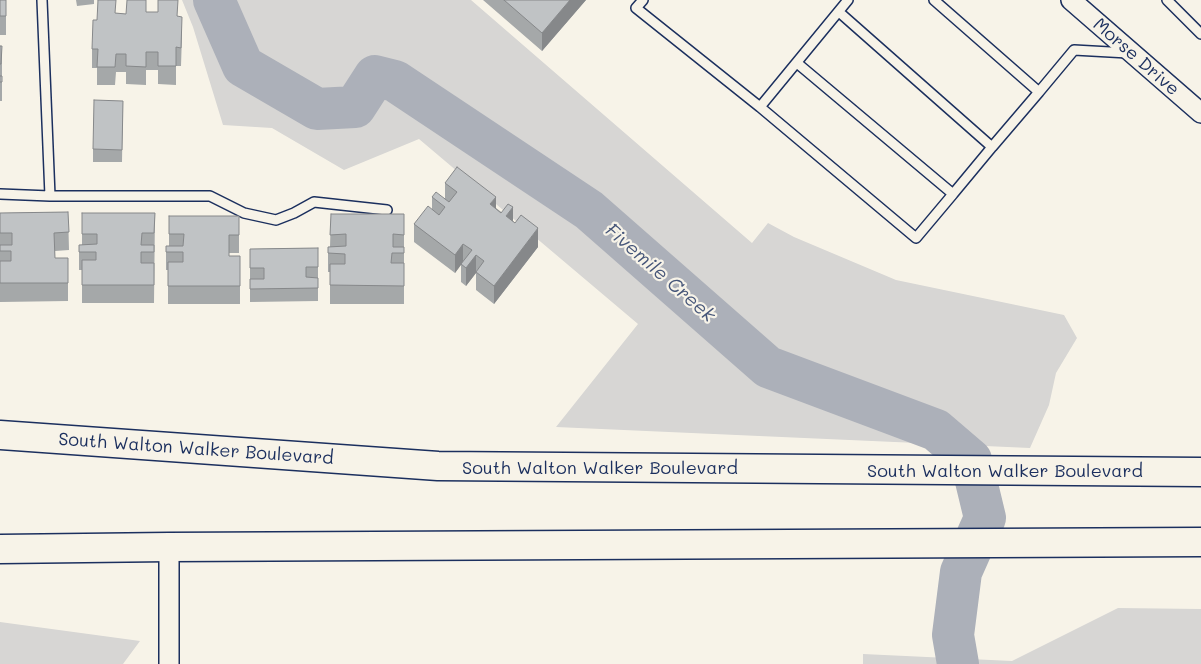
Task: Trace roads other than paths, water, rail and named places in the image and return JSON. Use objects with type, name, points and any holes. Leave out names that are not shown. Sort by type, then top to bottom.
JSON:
[{"type":"main road","name":"South Walton Walker Boulevard","points":[[0,435],[438,466],[1201,472]]},
{"type":"main road","points":[[0,549],[1201,542]]},
{"type":"street","name":"Morse Drive","points":[[1071,0],[1201,113]]},
{"type":"street","points":[[169,547],[169,664]]},
{"type":"lane","points":[[42,0],[50,196]]},
{"type":"lane","points":[[643,0],[636,8],[760,107],[916,238],[1074,50],[1133,54]]},
{"type":"lane","points":[[760,107],[848,0]]},
{"type":"lane","points":[[934,0],[1039,92]]},
{"type":"lane","points":[[1167,0],[1201,34]]},
{"type":"lane","points":[[839,12],[992,147]]},
{"type":"lane","points":[[797,63],[953,194]]},
{"type":"lane","points":[[0,194],[50,196],[210,196],[244,213],[276,220],[314,202],[387,210]]},
{"type":"waterway","name":"Fivemile Creek","points":[[214,0],[243,66],[317,109],[355,107],[375,76],[395,81],[589,210],[768,367],[936,430],[971,460],[985,518],[961,572],[953,635],[958,664]]}]
